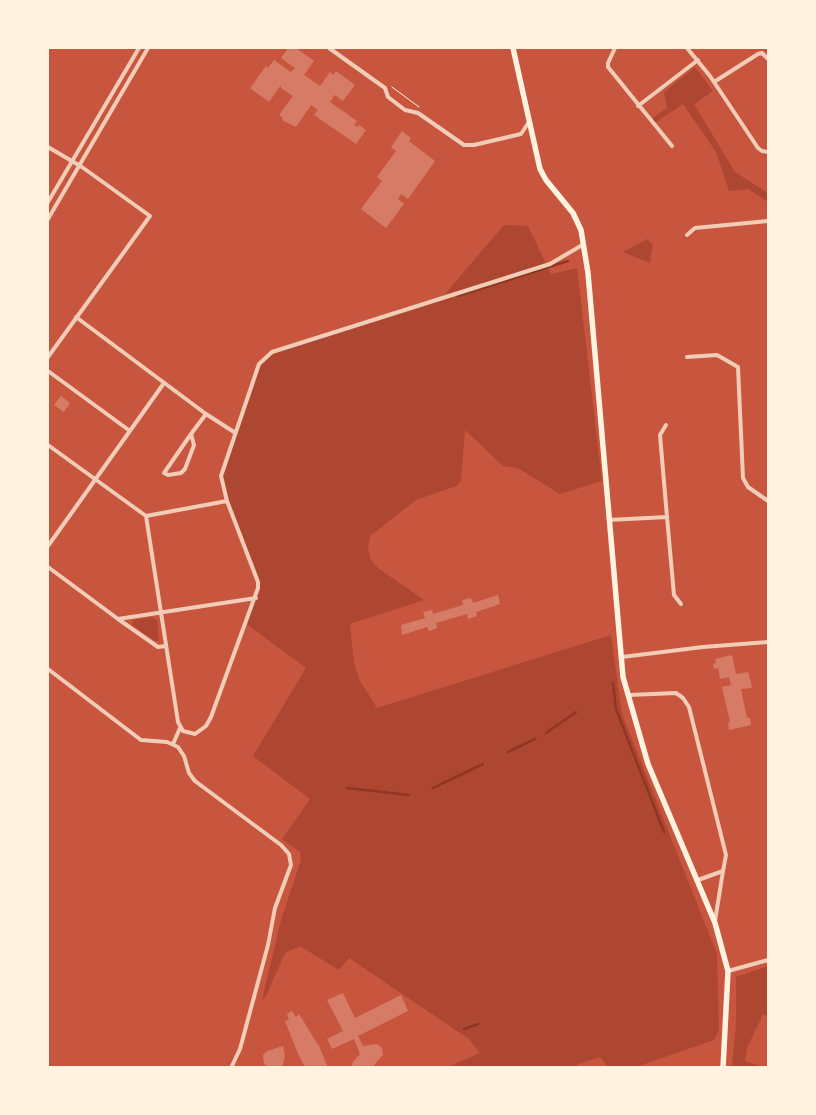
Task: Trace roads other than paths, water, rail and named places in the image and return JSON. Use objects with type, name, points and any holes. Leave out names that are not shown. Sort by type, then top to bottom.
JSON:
[{"type":"main road","points":[[513,48],[540,168],[546,180],[578,221],[584,244],[623,677],[648,764],[715,923],[728,972],[723,1068]]},
{"type":"street","points":[[48,202],[139,48]]},
{"type":"street","points":[[48,219],[148,48]]},
{"type":"street","points":[[329,48],[385,88],[388,98],[405,110],[418,113],[464,145],[474,145],[521,134],[529,122]]},
{"type":"street","points":[[615,48],[608,67],[672,146]]},
{"type":"street","points":[[687,48],[714,82],[758,148],[768,152]]},
{"type":"street","points":[[714,82],[758,54],[762,53],[768,59]]},
{"type":"street","points":[[638,106],[698,60]]},
{"type":"street","points":[[48,147],[72,160],[150,216],[48,357]]},
{"type":"street","points":[[687,235],[695,228],[768,221]]},
{"type":"street","points":[[180,728],[187,734],[199,732],[209,722],[256,598],[258,582],[227,501],[221,476],[246,396],[255,372],[265,358],[272,352],[550,264],[584,244]]},
{"type":"street","points":[[76,318],[206,414],[234,432]]},
{"type":"street","points":[[687,357],[717,355],[738,367],[742,478],[748,487],[768,500]]},
{"type":"street","points":[[48,371],[130,431]]},
{"type":"street","points":[[48,546],[164,383]]},
{"type":"street","points":[[191,434],[194,445],[185,470],[181,473],[168,475],[164,473],[191,434],[206,414]]},
{"type":"street","points":[[666,425],[660,435],[666,517],[674,595],[681,604]]},
{"type":"street","points":[[48,444],[146,516],[160,613],[180,728],[173,744]]},
{"type":"street","points":[[146,516],[227,501]]},
{"type":"street","points":[[609,520],[666,517]]},
{"type":"street","points":[[48,567],[158,647],[166,646]]},
{"type":"street","points":[[118,619],[256,598]]},
{"type":"street","points":[[622,657],[703,647],[768,642]]},
{"type":"street","points":[[48,669],[142,740],[173,744],[182,752],[189,773],[195,781],[281,845],[291,858],[290,870],[271,921],[268,945],[240,1049],[231,1068]]},
{"type":"street","points":[[628,695],[676,693],[683,698],[689,708],[726,856],[715,923]]},
{"type":"street","points":[[698,880],[724,871]]},
{"type":"street","points":[[728,972],[768,960]]},
{"type":"waterway","points":[[458,296],[568,261]]},
{"type":"waterway","points":[[613,683],[616,709],[664,832]]},
{"type":"waterway","points":[[546,733],[576,712]]},
{"type":"waterway","points":[[508,752],[535,739]]},
{"type":"waterway","points":[[433,788],[483,764]]},
{"type":"waterway","points":[[347,788],[409,795]]},
{"type":"waterway","points":[[464,1029],[478,1024]]}]
